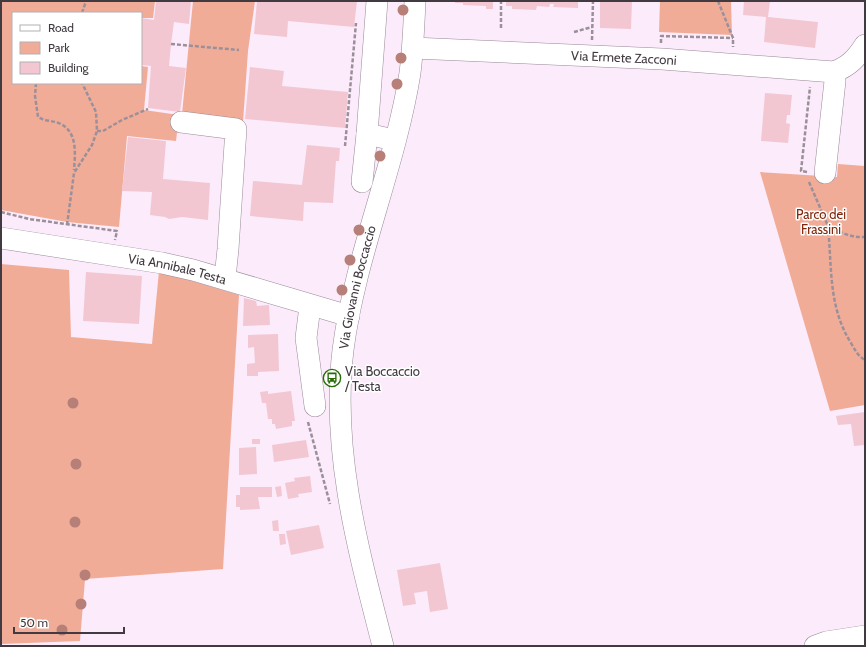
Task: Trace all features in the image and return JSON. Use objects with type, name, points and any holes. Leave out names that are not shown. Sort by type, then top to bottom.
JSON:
[{"type":"street","points":[[362,182],[377,1]]},
{"type":"street","name":"Via Giovanni Boccaccio","points":[[383,646],[357,542],[345,470],[340,409],[342,364],[349,316],[409,75],[413,48],[415,1]]},
{"type":"street","points":[[816,172],[835,81],[834,72],[851,63],[865,45]]},
{"type":"street","name":"Via Ermete Zacconi","points":[[413,48],[660,59],[834,72]]},
{"type":"street","points":[[181,122],[236,129],[228,174],[228,249],[225,278]]},
{"type":"street","points":[[367,134],[394,140]]},
{"type":"street","name":"Via Annibale Testa","points":[[1,238],[162,263],[225,278],[310,306],[349,316]]},
{"type":"street","points":[[310,306],[306,338],[315,406]]},
{"type":"street","points":[[815,646],[826,642],[865,636]]},
{"type":"path","points":[[82,12],[86,1]]},
{"type":"path","points":[[501,1],[501,28]]},
{"type":"path","points":[[592,36],[593,1]]},
{"type":"path","points":[[660,59],[661,36],[733,38],[718,1]]},
{"type":"path","points":[[345,146],[356,20]]},
{"type":"path","points":[[574,32],[592,27]]},
{"type":"path","points":[[171,44],[239,50]]},
{"type":"path","points":[[811,70],[801,171],[816,172],[811,189],[828,226],[830,271],[835,308],[846,336],[860,357],[865,360]]},
{"type":"path","points":[[36,84],[35,96],[38,117],[45,121],[52,121],[62,124],[73,137],[76,151],[67,225]]},
{"type":"path","points":[[74,173],[92,145],[97,131],[96,112],[82,84]]},
{"type":"path","points":[[97,131],[103,131],[122,120],[148,110]]},
{"type":"path","points":[[1,212],[29,219],[117,231]]},
{"type":"path","points":[[828,226],[843,234],[856,238],[865,237]]},
{"type":"path","points":[[310,426],[333,511]]},
{"type":"green space","points":[[1,1],[155,1],[153,18],[142,18],[142,12],[12,12],[12,84],[142,84],[142,66],[148,67],[144,110],[179,115],[176,141],[127,136],[119,227],[67,222],[1,210]]},
{"type":"green space","points":[[193,1],[255,1],[248,51],[243,122],[182,114]]},
{"type":"green space","points":[[660,1],[731,1],[732,35],[659,32]]},
{"type":"green space","name":"Parco dei Frassini","points":[[838,164],[865,166],[865,405],[830,411],[760,172],[837,177]]},
{"type":"green space","points":[[1,264],[69,270],[71,337],[152,344],[159,271],[239,295],[223,569],[85,579],[80,641],[1,644]]},
{"type":"building","points":[[156,1],[191,1],[189,24],[174,22],[171,44],[169,66],[186,68],[180,112],[148,108],[151,66],[142,65],[142,18],[154,20]]},
{"type":"building","points":[[257,1],[357,1],[354,27],[288,21],[287,37],[254,34]]},
{"type":"building","points":[[455,1],[493,1],[493,9],[486,9],[486,6],[463,5],[463,3],[455,3]]},
{"type":"building","points":[[506,1],[578,1],[578,8],[553,7],[554,4],[550,4],[549,7],[537,6],[536,10],[512,9],[512,6],[506,6]]},
{"type":"building","points":[[600,1],[632,1],[631,29],[600,28]]},
{"type":"building","points":[[744,1],[770,1],[768,17],[818,22],[815,48],[764,42],[766,17],[743,15]]},
{"type":"building","points":[[250,67],[284,71],[282,86],[348,92],[345,128],[245,119]]},
{"type":"building","points":[[765,93],[792,95],[790,115],[787,115],[786,123],[790,124],[788,143],[761,141]]},
{"type":"building","points":[[128,137],[166,141],[163,179],[210,183],[208,220],[182,217],[169,219],[150,215],[152,192],[122,191]]},
{"type":"building","points":[[307,145],[340,148],[339,161],[336,161],[333,203],[304,202],[303,221],[250,216],[253,181],[302,185]]},
{"type":"building","points":[[86,272],[142,276],[139,324],[83,321]]},
{"type":"building","points":[[244,298],[256,301],[257,306],[269,305],[270,325],[243,326]]},
{"type":"building","points":[[278,334],[279,371],[258,372],[258,376],[247,376],[247,364],[255,363],[254,347],[248,348],[248,335]]},
{"type":"building","points":[[268,391],[268,394],[291,391],[295,421],[292,421],[292,426],[276,429],[275,424],[272,424],[272,419],[268,419],[266,403],[262,403],[260,392]]},
{"type":"building","points":[[865,412],[865,445],[854,446],[851,424],[838,425],[836,416]]},
{"type":"building","points":[[252,439],[260,439],[260,444],[252,444]]},
{"type":"building","points":[[306,440],[309,457],[274,462],[272,445]]},
{"type":"building","points":[[256,447],[257,474],[239,475],[239,448]]},
{"type":"building","points":[[310,476],[312,492],[298,494],[299,497],[288,499],[285,483],[295,481],[294,478]]},
{"type":"building","points":[[281,486],[282,496],[277,497],[275,487]]},
{"type":"building","points":[[240,487],[272,487],[272,497],[258,497],[260,509],[240,510],[240,507],[236,507],[236,495],[240,495]]},
{"type":"building","points":[[278,520],[279,531],[273,531],[272,521]]},
{"type":"building","points":[[319,525],[324,548],[291,555],[286,531]]},
{"type":"building","points":[[279,534],[285,534],[286,544],[280,545]]},
{"type":"building","points":[[440,563],[448,609],[430,612],[427,591],[414,593],[416,604],[403,606],[397,570]]},
{"type":"place","name":"Via Boccaccio / Testa","points":[[332,378]]}]
